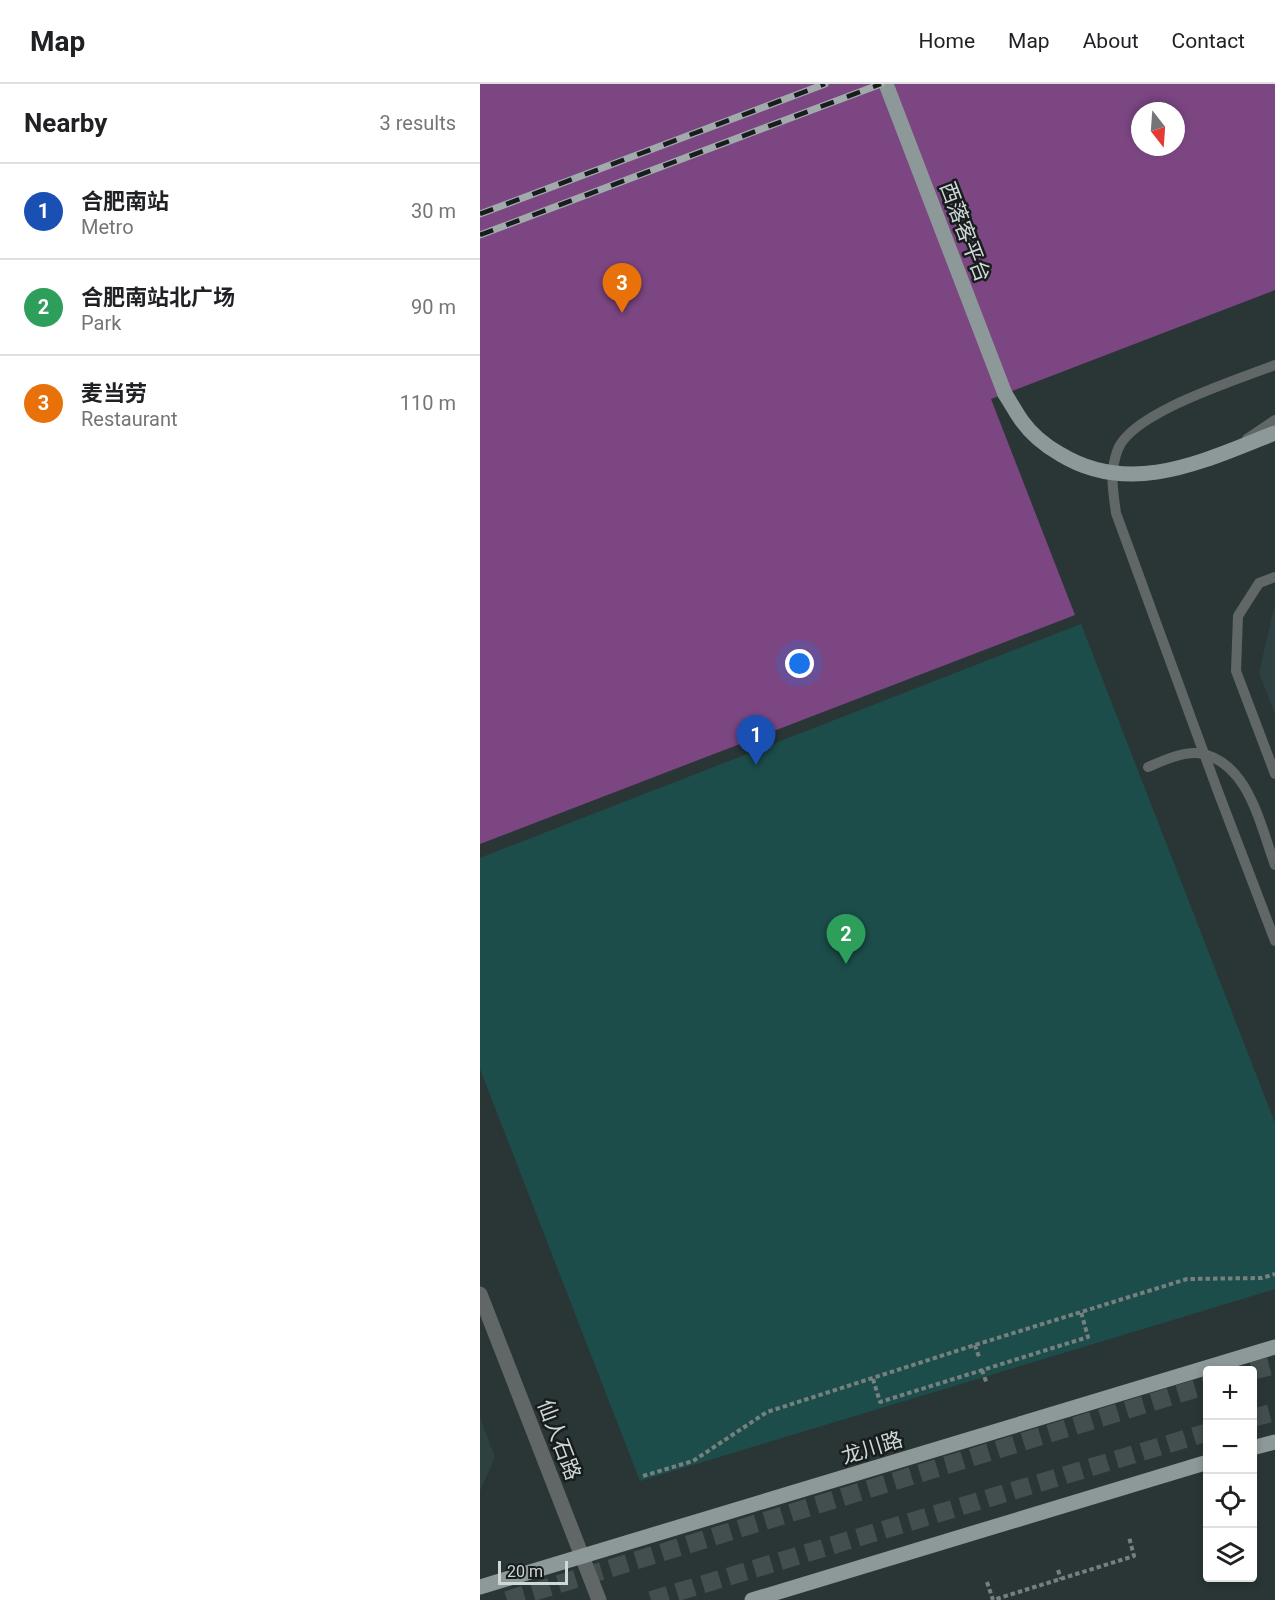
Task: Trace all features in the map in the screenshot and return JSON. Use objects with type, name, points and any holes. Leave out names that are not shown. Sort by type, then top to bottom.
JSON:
[{"type":"main road","name":"西落客平台","points":[[886,84],[1005,394],[1023,422],[1047,446],[1075,463],[1107,473],[1140,476],[1176,470],[1275,433]]},
{"type":"main road","name":"龙川路","points":[[480,1587],[1275,1347]]},
{"type":"main road","points":[[1257,1447],[1275,1442]]},
{"type":"main road","points":[[752,1600],[1203,1464]]},
{"type":"street","name":"仙人石路","points":[[480,1294],[599,1600]]},
{"type":"lane","points":[[1275,365],[1176,404],[1137,426],[1119,447],[1111,476],[1116,513],[1275,941]]},
{"type":"lane","points":[[1229,451],[1275,420]]},
{"type":"lane","points":[[1275,577],[1259,583],[1238,616],[1236,671],[1275,774]]},
{"type":"lane","points":[[1148,767],[1173,757],[1196,753],[1221,760],[1237,775],[1251,800],[1275,865]]},
{"type":"path","points":[[643,1476],[693,1461],[767,1412],[975,1345],[1187,1279],[1263,1278],[1275,1274]]},
{"type":"path","points":[[873,1379],[880,1402],[1088,1337],[1081,1312]]},
{"type":"path","points":[[975,1345],[979,1357]]},
{"type":"path","points":[[982,1370],[987,1384]]},
{"type":"path","points":[[987,1582],[993,1600],[1061,1579],[1134,1556],[1129,1538]]},
{"type":"path","points":[[1058,1570],[1061,1579]]},
{"type":"shaded area","points":[[1275,603],[1275,714],[1259,673]]},
{"type":"shaded area","points":[[1081,624],[1275,1123],[1275,1289],[640,1481],[480,1069],[480,858]]},
{"type":"shaded area","points":[[480,1418],[495,1457],[480,1491]]},
{"type":"building","points":[[480,84],[1275,84],[1275,290],[991,399],[1075,615],[480,844]]},
{"type":"tunnel","points":[[1257,1370],[1275,1365]]},
{"type":"tunnel","points":[[507,1600],[1203,1387]]},
{"type":"tunnel","points":[[1257,1417],[1275,1412]]},
{"type":"tunnel","points":[[651,1600],[1203,1434]]},
{"type":"railway","points":[[480,214],[825,84]]},
{"type":"railway","points":[[480,235],[881,84]]},
{"type":"place","name":"麦当劳","points":[[622,313]]},
{"type":"place","name":"合肥南站","points":[[756,765]]},
{"type":"place","name":"合肥南站北广场","points":[[846,964]]}]
